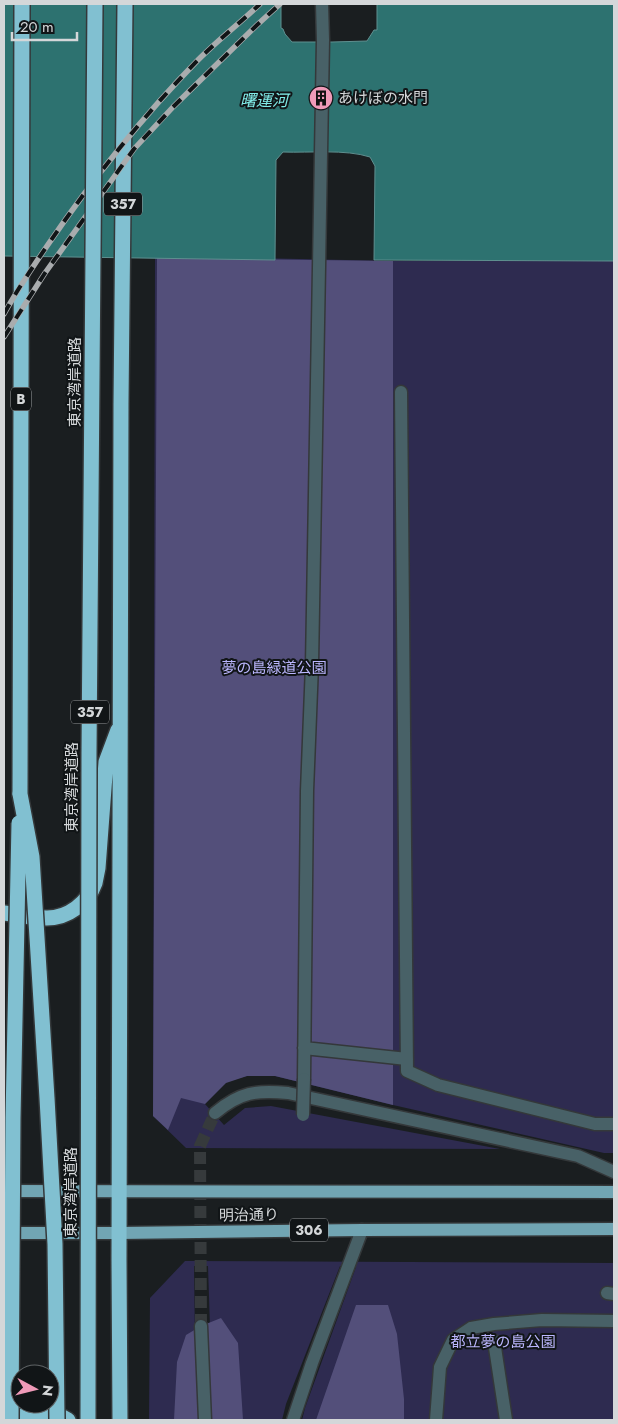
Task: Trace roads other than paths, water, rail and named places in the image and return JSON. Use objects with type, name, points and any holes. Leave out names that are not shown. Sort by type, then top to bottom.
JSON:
[{"type":"highway","name":"B","points":[[11,1420],[20,794],[22,4]]},
{"type":"highway","name":"東京湾岸道路","points":[[88,1420],[89,743],[95,4]]},
{"type":"highway","name":"357","points":[[120,1420],[119,1191],[125,4]]},
{"type":"highway","points":[[4,913],[48,918],[61,916],[84,901],[94,885],[98,868],[106,762],[121,721]]},
{"type":"highway","points":[[20,794],[32,857],[47,1098],[55,1244],[57,1420]]},
{"type":"highway","points":[[4,1417],[59,1415],[68,1420]]},
{"type":"main road","name":"明治通り","points":[[4,1190],[614,1192]]},
{"type":"main road","name":"明治通り","points":[[4,1233],[614,1229]]},
{"type":"street","points":[[303,1114],[307,791],[312,665],[323,40],[322,4]]},
{"type":"street","points":[[400,392],[407,1071],[438,1085],[595,1124],[614,1124]]},
{"type":"street","points":[[304,1048],[407,1059]]},
{"type":"street","points":[[215,1113],[244,1094],[266,1091],[288,1093],[578,1156],[614,1172]]},
{"type":"street","points":[[293,1420],[312,1363],[362,1230]]},
{"type":"street","points":[[436,1420],[440,1367],[452,1340],[471,1328],[542,1320],[614,1321]]},
{"type":"street","points":[[201,1326],[205,1420]]},
{"type":"street","points":[[494,1341],[506,1420]]},
{"type":"water","name":"曙運河","points":[[4,4],[281,4],[281,28],[292,42],[332,42],[367,41],[374,30],[377,30],[377,4],[614,4],[614,261],[374,260],[375,166],[370,157],[350,153],[327,152],[283,152],[276,160],[275,260],[4,256]]},
{"type":"tunnel","points":[[201,1326],[200,1146],[215,1113]]},
{"type":"railway","points":[[4,314],[64,221],[118,150],[198,60],[260,4]]},
{"type":"railway","points":[[4,337],[45,273],[134,149],[173,107],[280,4]]},
{"type":"place","name":"あけぼの水門","points":[[321,98]]},
{"type":"park label","name":"夢の島緑道公園","points":[[274,668]]},
{"type":"park label","name":"都立夢の島公園","points":[[503,1342]]}]
